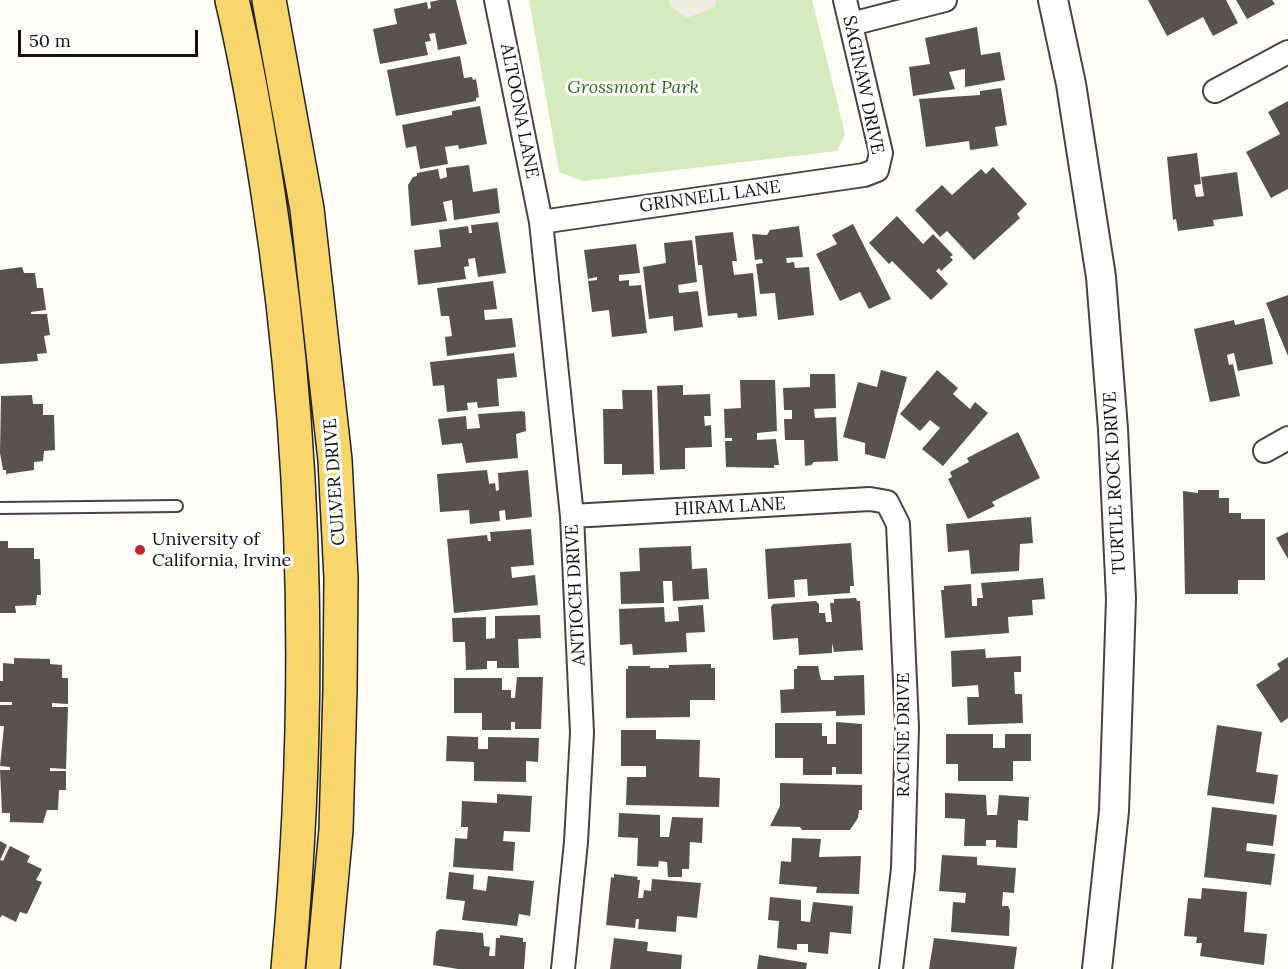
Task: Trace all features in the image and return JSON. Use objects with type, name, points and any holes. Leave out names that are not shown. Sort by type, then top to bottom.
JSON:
[{"type":"main road","name":"CULVER DRIVE","points":[[232,0],[244,51],[281,286],[291,368],[303,557],[302,768],[288,969]]},
{"type":"main road","name":"CULVER DRIVE","points":[[269,0],[307,209],[335,460],[341,578],[340,690],[336,830],[323,969]]},
{"type":"street","name":"ALTOONA LANE","points":[[496,0],[541,222]]},
{"type":"street","name":"SAGINAW DRIVE","points":[[845,0],[881,153],[877,170]]},
{"type":"street","points":[[851,24],[945,0]]},
{"type":"street","name":"TURTLE ROCK DRIVE","points":[[1053,0],[1071,84],[1101,277],[1113,429],[1121,599],[1114,811],[1097,969]]},
{"type":"street","points":[[1215,91],[1288,52]]},
{"type":"street","name":"GRINNELL LANE","points":[[541,222],[864,175],[877,170]]},
{"type":"street","name":"ANTIOCH DRIVE","points":[[541,222],[572,516],[582,733],[576,842],[564,969]]},
{"type":"street","points":[[1265,451],[1288,438]]},
{"type":"street","name":"HIRAM LANE","points":[[572,516],[870,499],[887,502]]},
{"type":"street","name":"RACINE DRIVE","points":[[887,502],[898,524],[907,727],[903,869],[891,969]]},
{"type":"lane","points":[[0,508],[177,506]]},
{"type":"green space","name":"Grossmont Park","points":[[529,0],[812,0],[845,134],[837,151],[583,181],[559,172]]},
{"type":"shaded area","points":[[669,0],[716,0],[715,7],[687,18],[670,6]]},
{"type":"building","points":[[456,0],[467,44],[438,50],[435,33],[429,34],[431,41],[425,42],[428,55],[380,64],[373,29],[397,24],[394,9],[427,2],[428,9],[431,8],[430,2]]},
{"type":"building","points":[[1148,0],[1226,0],[1238,23],[1213,36],[1203,17],[1167,36]]},
{"type":"building","points":[[1236,0],[1272,0],[1275,4],[1247,19]]},
{"type":"building","points":[[977,27],[981,55],[1000,52],[1005,80],[965,87],[965,69],[949,72],[955,89],[913,96],[909,67],[930,64],[925,38]]},
{"type":"building","points":[[460,56],[464,78],[476,79],[479,97],[476,101],[396,116],[387,70]]},
{"type":"building","points":[[1001,88],[1007,125],[995,127],[998,146],[970,150],[969,141],[926,147],[919,99],[980,95],[980,91]]},
{"type":"building","points":[[1288,101],[1288,189],[1271,198],[1246,152],[1280,134],[1268,112]]},
{"type":"building","points":[[480,106],[487,144],[459,149],[458,145],[445,147],[448,164],[420,169],[416,146],[406,148],[402,125],[452,115],[452,111]]},
{"type":"building","points":[[1197,153],[1201,184],[1194,185],[1196,197],[1204,196],[1201,177],[1237,172],[1243,216],[1213,220],[1214,226],[1178,231],[1176,219],[1173,220],[1167,157]]},
{"type":"building","points":[[469,165],[473,192],[497,188],[500,213],[454,220],[452,200],[443,202],[447,221],[411,226],[408,185],[413,177],[417,176],[417,173],[438,169],[440,179],[447,177],[446,168]]},
{"type":"building","points":[[993,167],[1027,204],[1017,214],[1020,218],[974,260],[947,231],[940,237],[915,210],[942,185],[952,195],[981,169],[986,174]]},
{"type":"building","points":[[897,216],[923,244],[933,234],[953,255],[950,257],[953,260],[941,271],[939,268],[936,271],[948,284],[931,300],[892,261],[889,264],[869,243]]},
{"type":"building","points":[[498,222],[506,273],[478,277],[475,258],[468,259],[469,266],[464,267],[466,279],[418,285],[414,250],[441,247],[439,230],[468,226],[469,233],[472,233],[471,225]]},
{"type":"building","points":[[853,224],[891,299],[869,309],[860,292],[840,301],[816,254],[837,244],[832,235]]},
{"type":"building","points":[[799,226],[803,257],[786,258],[787,263],[794,262],[795,268],[809,267],[814,315],[778,320],[775,293],[760,294],[756,264],[763,263],[762,259],[755,260],[752,234],[767,235],[770,230]]},
{"type":"building","points":[[733,232],[737,261],[732,261],[734,275],[753,273],[757,316],[738,318],[737,313],[708,316],[702,265],[698,265],[695,236]]},
{"type":"building","points":[[692,240],[697,282],[678,285],[679,293],[698,291],[703,327],[674,331],[673,316],[649,319],[643,267],[666,263],[664,243]]},
{"type":"building","points":[[636,244],[640,273],[619,275],[619,281],[629,280],[629,286],[641,285],[647,333],[612,337],[609,310],[592,312],[588,281],[597,280],[597,277],[588,279],[584,250]]},
{"type":"building","points":[[22,267],[24,273],[35,273],[37,288],[43,288],[46,310],[31,312],[31,314],[47,314],[50,335],[44,336],[47,353],[37,354],[38,361],[0,364],[0,270]]},
{"type":"building","points":[[493,281],[497,309],[484,310],[485,320],[512,318],[516,347],[447,356],[445,337],[452,336],[449,316],[441,316],[437,288]]},
{"type":"building","points":[[1288,295],[1288,356],[1266,303]]},
{"type":"building","points":[[1264,318],[1273,364],[1238,371],[1234,353],[1227,355],[1229,365],[1233,364],[1240,396],[1210,402],[1194,329],[1234,320],[1235,325]]},
{"type":"building","points":[[514,353],[517,377],[497,379],[499,406],[478,408],[477,402],[467,403],[468,410],[447,412],[444,385],[433,386],[430,362]]},
{"type":"building","points":[[881,370],[907,377],[885,459],[865,454],[865,443],[843,437],[858,382],[877,387]]},
{"type":"building","points":[[937,370],[958,388],[953,394],[970,409],[975,402],[988,413],[943,466],[922,449],[940,428],[930,420],[920,431],[900,414]]},
{"type":"building","points":[[810,374],[835,374],[836,408],[814,409],[815,418],[836,417],[838,461],[814,462],[805,466],[804,440],[785,440],[784,419],[792,419],[792,410],[784,410],[783,388],[810,387]]},
{"type":"building","points":[[740,380],[775,380],[777,431],[757,433],[757,440],[776,439],[779,465],[774,465],[774,468],[726,467],[725,441],[732,441],[732,438],[725,438],[724,409],[741,408]]},
{"type":"building","points":[[683,385],[683,395],[710,394],[711,416],[704,416],[705,426],[711,425],[712,447],[685,448],[685,469],[660,470],[657,386]]},
{"type":"building","points":[[622,390],[652,390],[654,474],[622,475],[622,464],[604,464],[603,409],[623,409]]},
{"type":"building","points":[[32,395],[33,404],[43,404],[43,415],[54,415],[55,450],[44,451],[43,461],[34,462],[34,470],[6,474],[0,453],[1,396]]},
{"type":"building","points":[[525,412],[526,431],[516,434],[518,458],[466,463],[462,443],[442,445],[438,419],[466,416],[467,429],[480,428],[478,414]]},
{"type":"building","points":[[1018,432],[1040,478],[992,502],[995,506],[968,519],[948,479],[952,477],[950,472],[969,462],[967,458]]},
{"type":"building","points":[[487,470],[489,484],[495,483],[496,491],[499,490],[498,473],[528,470],[532,517],[506,520],[505,510],[499,511],[500,521],[470,524],[469,510],[440,512],[437,474]]},
{"type":"building","points":[[1198,490],[1219,490],[1219,498],[1229,498],[1229,513],[1241,513],[1241,519],[1265,519],[1265,580],[1238,580],[1238,594],[1185,594],[1183,491],[1198,493]]},
{"type":"building","points":[[1031,517],[1033,543],[1020,544],[1019,571],[971,574],[969,550],[948,552],[946,524]]},
{"type":"building","points":[[531,529],[534,565],[511,567],[512,578],[535,575],[538,605],[454,613],[447,539],[487,535],[488,541],[491,541],[490,532]]},
{"type":"building","points":[[1288,532],[1288,559],[1276,538]]},
{"type":"building","points":[[0,541],[8,541],[8,548],[34,548],[34,559],[40,559],[41,595],[37,595],[36,605],[15,606],[16,613],[0,613]]},
{"type":"building","points":[[851,543],[854,586],[850,586],[850,593],[808,596],[807,579],[794,580],[795,597],[768,599],[765,549]]},
{"type":"building","points":[[691,546],[692,569],[707,568],[709,599],[673,601],[672,581],[663,581],[664,603],[621,604],[620,572],[640,571],[639,548]]},
{"type":"building","points":[[1043,578],[1045,599],[1032,600],[1033,615],[1008,617],[1009,633],[945,638],[941,590],[944,590],[944,586],[971,584],[972,606],[977,606],[977,598],[983,598],[981,583]]},
{"type":"building","points":[[856,598],[860,601],[863,650],[834,652],[832,643],[832,653],[799,655],[798,638],[773,640],[771,607],[773,604],[816,601],[819,604],[819,613],[825,613],[826,622],[832,622],[830,603],[834,603],[834,599]]},
{"type":"building","points":[[703,605],[705,632],[686,633],[687,652],[633,655],[632,644],[620,645],[619,609],[664,607],[665,622],[679,621],[678,607]]},
{"type":"building","points":[[540,615],[541,638],[518,639],[519,668],[497,668],[497,661],[487,661],[487,669],[466,670],[465,642],[453,642],[452,618],[486,617],[486,639],[495,638],[495,616]]},
{"type":"building","points":[[985,649],[986,658],[1021,656],[1021,672],[1014,672],[1015,694],[1022,694],[1023,723],[968,725],[967,697],[979,697],[978,685],[952,687],[951,651]]},
{"type":"building","points":[[1288,657],[1288,718],[1281,723],[1256,685],[1280,669],[1277,664]]},
{"type":"building","points":[[14,658],[50,659],[50,664],[62,665],[62,678],[68,678],[68,704],[52,703],[52,707],[68,707],[66,769],[50,768],[50,771],[66,771],[66,790],[59,790],[58,810],[47,810],[43,823],[10,822],[10,813],[2,813],[0,770],[10,770],[10,767],[0,766],[4,726],[0,726],[0,705],[12,705],[12,702],[0,702],[0,681],[3,681],[3,663],[14,664]]},
{"type":"building","points":[[711,664],[711,668],[715,668],[715,700],[690,700],[690,717],[626,718],[626,669],[628,666],[669,668],[669,665]]},
{"type":"building","points":[[797,666],[818,666],[821,680],[834,680],[834,676],[864,675],[865,715],[836,716],[836,711],[781,713],[780,690],[794,689],[794,669],[797,669]]},
{"type":"building","points":[[517,677],[543,677],[541,729],[515,729],[515,722],[511,722],[511,730],[482,730],[482,713],[454,713],[454,678],[502,678],[502,690],[511,690],[511,698],[515,698]]},
{"type":"building","points":[[836,722],[862,724],[862,774],[836,774],[836,767],[832,767],[832,775],[803,775],[803,758],[775,758],[775,723],[822,723],[822,736],[827,736],[827,744],[836,744]]},
{"type":"building","points":[[1217,725],[1262,732],[1256,772],[1278,775],[1274,804],[1207,795]]},
{"type":"building","points":[[621,730],[656,730],[656,739],[700,740],[699,777],[720,778],[719,807],[626,805],[627,777],[646,777],[646,766],[621,766]]},
{"type":"building","points":[[946,734],[993,734],[993,748],[1005,748],[1005,734],[1031,734],[1031,761],[1013,761],[1013,781],[958,781],[958,764],[946,764]]},
{"type":"building","points":[[447,736],[478,737],[478,749],[488,749],[488,737],[539,738],[538,762],[526,761],[526,782],[474,781],[474,762],[446,761]]},
{"type":"building","points":[[780,783],[862,785],[862,810],[859,810],[858,818],[850,830],[802,830],[800,827],[770,826],[780,806]]},
{"type":"building","points":[[945,793],[986,795],[987,815],[997,815],[999,795],[1029,797],[1028,821],[1018,820],[1017,848],[996,847],[996,840],[986,840],[986,846],[964,846],[965,819],[945,818]]},
{"type":"building","points":[[497,794],[532,796],[530,832],[504,831],[503,841],[515,842],[513,871],[453,867],[455,838],[467,839],[468,827],[461,827],[462,801],[497,803]]},
{"type":"building","points":[[1212,807],[1277,815],[1273,846],[1247,843],[1246,851],[1275,854],[1271,885],[1204,877]]},
{"type":"building","points":[[619,813],[660,815],[660,837],[669,837],[672,817],[703,818],[702,843],[690,842],[689,869],[682,869],[682,877],[668,877],[667,862],[659,861],[658,867],[637,866],[638,838],[618,837]]},
{"type":"building","points":[[792,838],[821,839],[819,857],[861,856],[859,894],[816,893],[817,887],[779,884],[781,861],[791,862]]},
{"type":"building","points":[[0,841],[7,845],[0,860]]},
{"type":"building","points":[[10,846],[30,856],[27,862],[42,869],[36,880],[42,882],[27,914],[20,912],[16,922],[2,915],[0,918],[0,860],[3,861]]},
{"type":"building","points":[[942,855],[977,857],[977,865],[1016,868],[1014,893],[1003,892],[1002,906],[1008,906],[1010,910],[1009,936],[951,932],[953,902],[965,903],[966,893],[939,891]]},
{"type":"building","points":[[449,872],[474,875],[473,889],[486,891],[488,876],[534,881],[530,916],[519,914],[517,926],[462,920],[465,901],[446,899]]},
{"type":"building","points":[[614,874],[638,877],[637,880],[640,880],[638,898],[643,898],[644,890],[651,891],[652,879],[701,883],[697,918],[677,916],[676,932],[638,929],[639,919],[636,919],[635,928],[606,925],[611,877],[614,878]]},
{"type":"building","points":[[1202,888],[1247,892],[1244,932],[1267,934],[1264,965],[1200,956],[1202,943],[1196,943],[1197,937],[1184,936],[1188,898],[1201,899]]},
{"type":"building","points":[[770,897],[801,900],[801,921],[810,922],[813,902],[853,906],[851,934],[830,932],[828,954],[808,952],[808,944],[797,944],[797,950],[777,948],[779,921],[768,920]]},
{"type":"building","points":[[440,929],[483,933],[484,946],[490,947],[489,956],[495,956],[496,938],[500,938],[500,935],[523,938],[523,942],[526,942],[524,969],[458,969],[433,965],[436,932]]},
{"type":"building","points":[[614,938],[648,942],[647,951],[682,955],[681,969],[610,969]]},
{"type":"building","points":[[934,938],[1017,947],[1014,969],[929,969]]},
{"type":"building","points":[[759,955],[807,963],[806,969],[757,969]]},
{"type":"place","name":"University of California, Irvine","points":[[140,550]]}]
